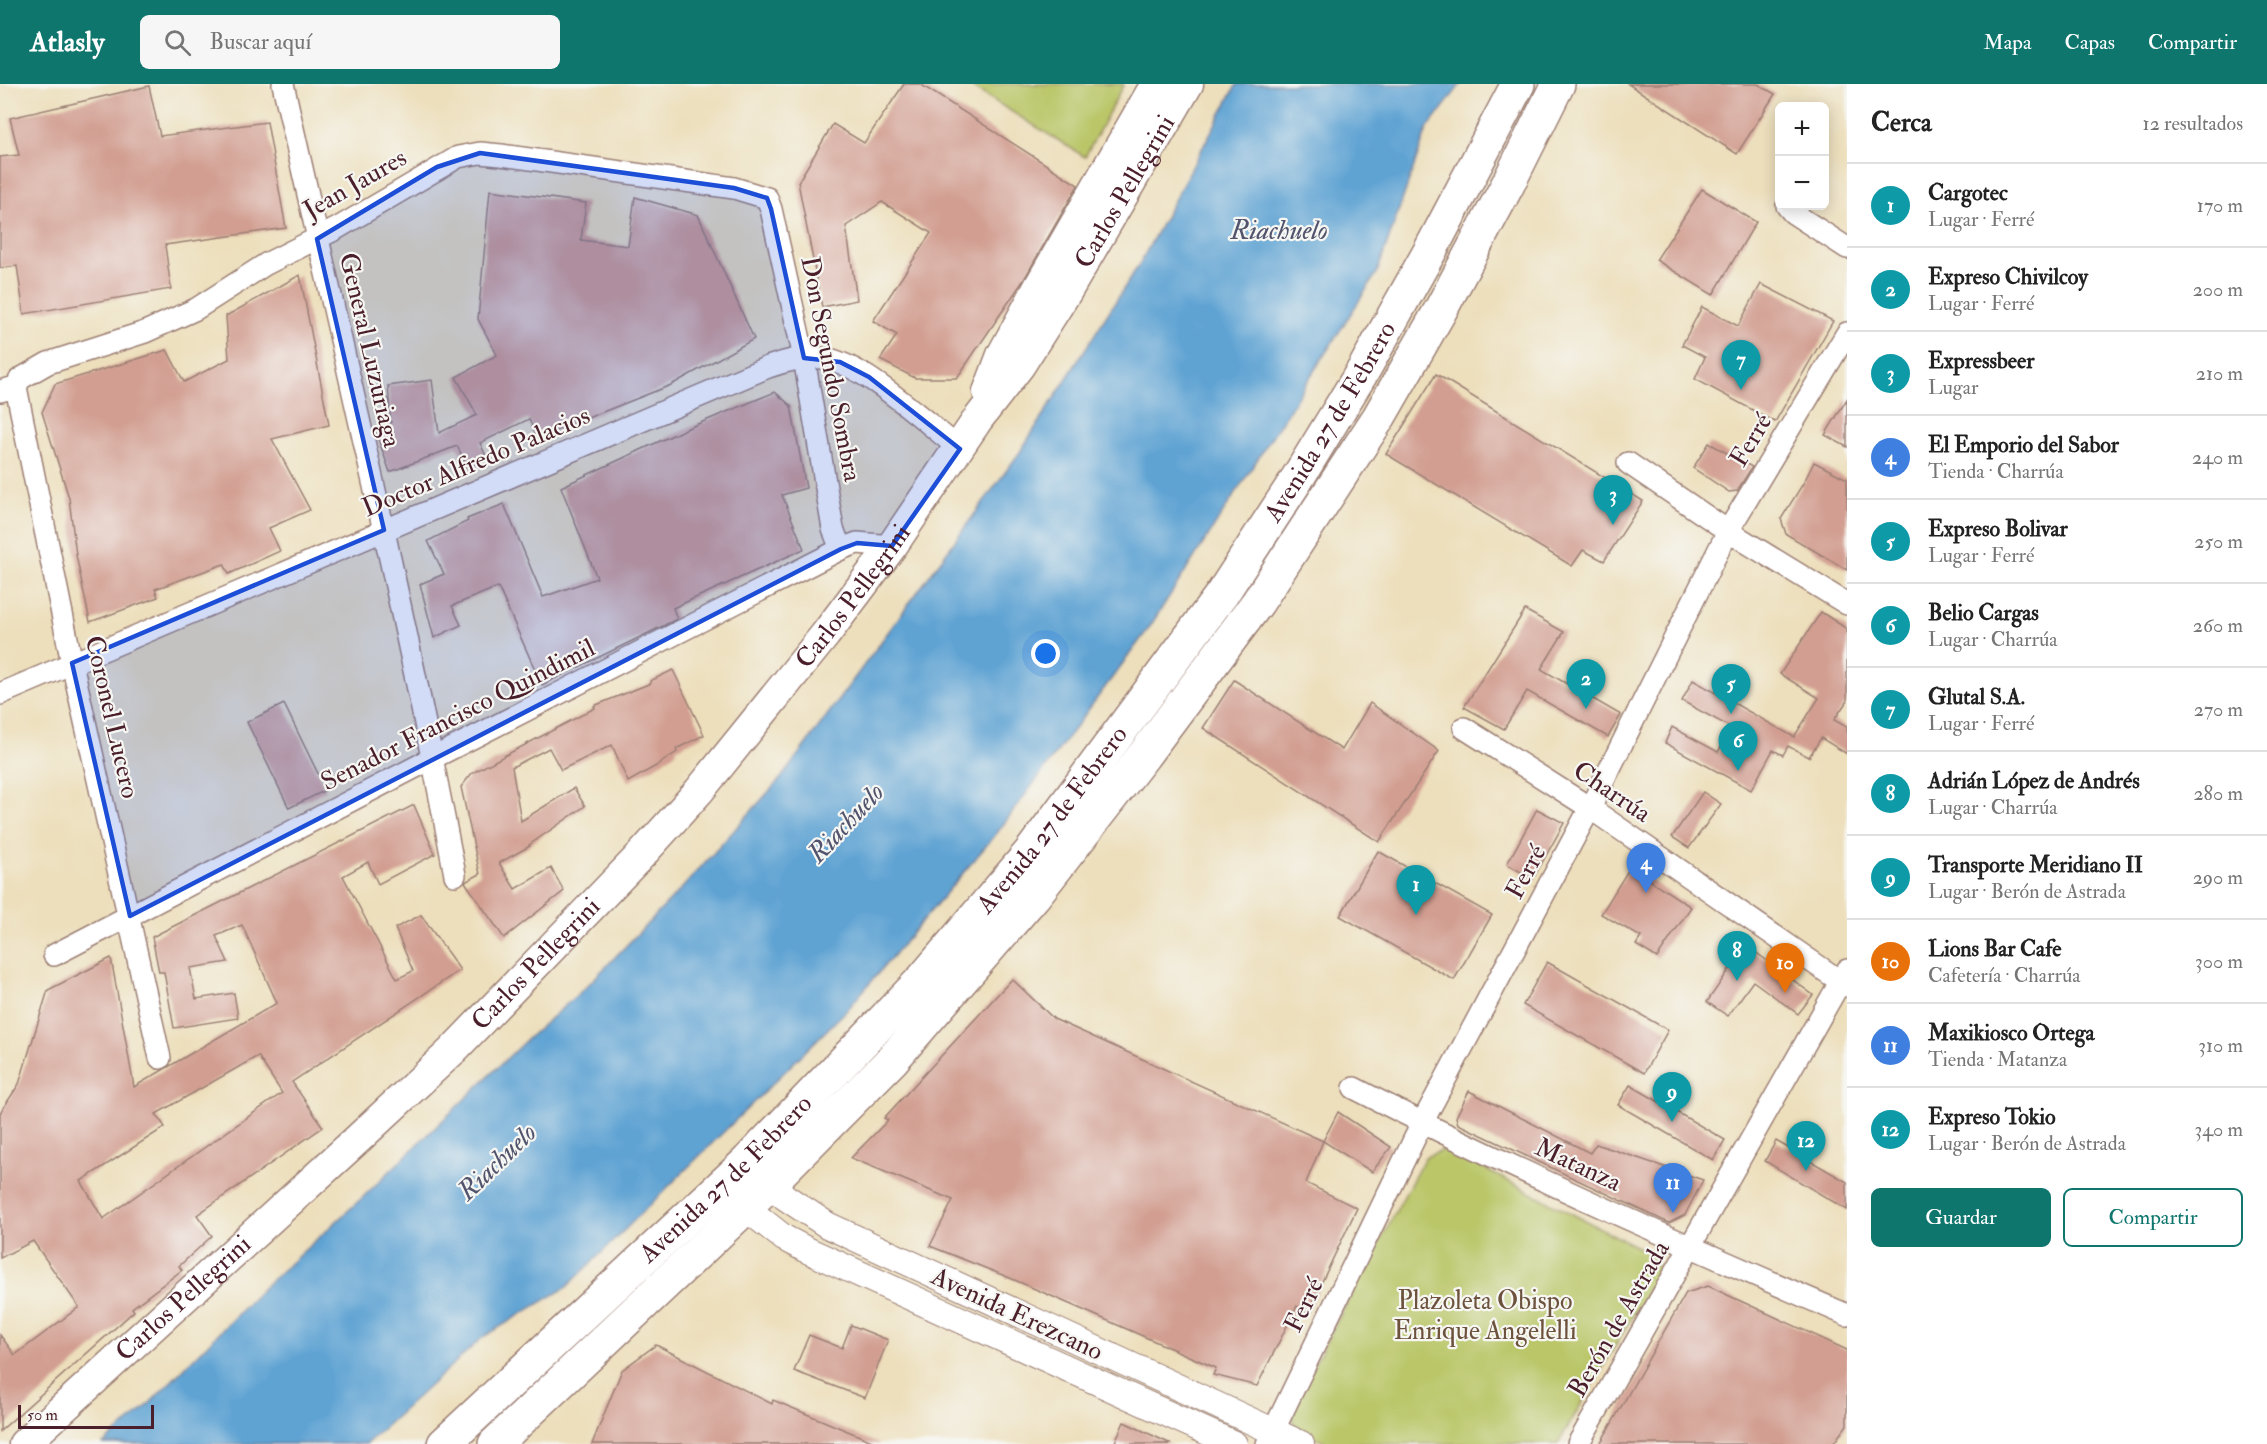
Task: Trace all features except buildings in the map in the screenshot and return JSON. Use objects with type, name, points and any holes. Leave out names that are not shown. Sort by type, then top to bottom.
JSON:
[{"type":"main road","name":"Carlos Pellegrini","points":[[978,418],[1002,355],[1156,84]]},
{"type":"main road","name":"Carlos Pellegrini","points":[[24,1444],[451,1052],[643,853],[714,773],[825,635],[892,546],[960,449],[978,418],[1020,365],[1067,291],[1188,84]]},
{"type":"main road","name":"Avenida 27 de Febrero","points":[[759,1173],[1030,853],[1222,594],[1297,479],[1364,369],[1480,159],[1518,84]]},
{"type":"main road","name":"Avenida 27 de Febrero","points":[[495,1444],[733,1198],[759,1173],[893,1059],[1034,896],[1144,755],[1258,602],[1379,417],[1440,311],[1507,186],[1557,84]]},
{"type":"main road","name":"Avenida 27 de Febrero","points":[[444,1444],[733,1198]]},
{"type":"street","name":"General Luzuriaga","points":[[283,84],[384,530],[433,758],[455,875]]},
{"type":"street","name":"Jean Jaures","points":[[8,389],[20,379],[48,363],[135,335],[196,309],[266,264],[317,239],[396,194],[437,167],[458,157],[480,153],[734,188],[766,198]]},
{"type":"street","name":"Don Segundo Sombra","points":[[766,198],[779,239],[804,358],[832,529],[841,549]]},
{"type":"street","points":[[1791,210],[1847,248]]},
{"type":"street","name":"Ferré","points":[[1270,1438],[1422,1123],[1590,808],[1728,531],[1847,333]]},
{"type":"street","name":"Doctor Alfredo Palacios","points":[[0,694],[790,359],[822,358],[854,368],[960,449]]},
{"type":"street","name":"Coronel Lucero","points":[[8,389],[130,916],[160,1058]]},
{"type":"street","points":[[1628,464],[1728,531],[1847,604]]},
{"type":"street","name":"Senador Francisco Quindimil","points":[[54,956],[841,549],[857,543],[892,546]]},
{"type":"street","name":"Charrúa","points":[[1464,728],[1590,808],[1845,979]]},
{"type":"street","name":"Berón de Astrada","points":[[1578,1444],[1845,979]]},
{"type":"street","name":"Matanza","points":[[1354,1088],[1422,1123],[1691,1248],[1847,1315]]},
{"type":"street","name":"Avenida Erezcano","points":[[759,1173],[803,1211],[827,1225],[1270,1438],[1301,1444]]},
{"type":"street","name":"Avenida Erezcano","points":[[733,1198],[784,1238],[807,1250],[1234,1444]]},
{"type":"highlighted area","points":[[480,153],[734,188],[767,198],[804,358],[840,362],[869,377],[960,449],[892,546],[857,543],[841,549],[130,916],[72,663],[384,530],[317,239],[437,167]]},
{"type":"green space","points":[[967,84],[1124,84],[1085,157]]},
{"type":"green space","name":"Plazoleta Obispo Enrique Angelelli","points":[[1445,1149],[1653,1255],[1659,1271],[1558,1444],[1329,1444],[1296,1429],[1290,1409],[1425,1157]]},
{"type":"water","name":"Riachuelo","points":[[1237,84],[1461,84],[1427,129],[1377,273],[1149,628],[997,833],[847,1010],[567,1287],[483,1337],[366,1444],[103,1444],[143,1410],[262,1289],[362,1198],[527,1039],[586,987],[683,887],[782,777],[1020,452],[1140,263]]},
{"type":"place","name":"Glutal S.A.","points":[[1741,390]]},
{"type":"place","name":"Expressbeer","points":[[1613,525]]},
{"type":"place","name":"Expreso Chivilcoy","points":[[1586,709]]},
{"type":"place","name":"Expreso Bolivar","points":[[1731,714]]},
{"type":"place","name":"Belio Cargas","points":[[1738,771]]},
{"type":"place","name":"El Emporio del Sabor","points":[[1646,893]]},
{"type":"place","name":"Cargotec","points":[[1416,915]]},
{"type":"place","name":"Adrián López de Andrés","points":[[1737,981]]},
{"type":"place","name":"Lions Bar Cafe","points":[[1785,993]]},
{"type":"place","name":"Transporte Meridiano II","points":[[1672,1122]]},
{"type":"place","name":"Expreso Tokio","points":[[1806,1171]]},
{"type":"place","name":"Maxikiosco Ortega","points":[[1673,1213]]}]
